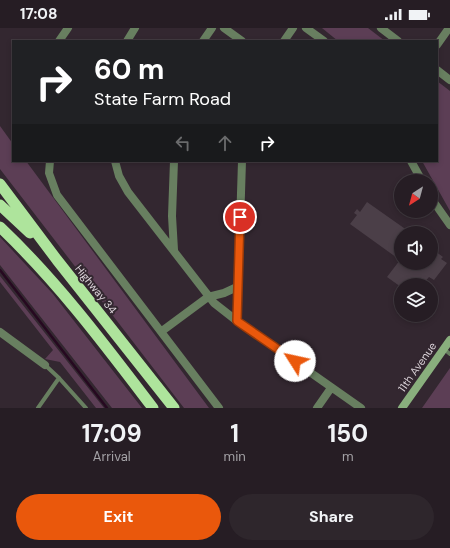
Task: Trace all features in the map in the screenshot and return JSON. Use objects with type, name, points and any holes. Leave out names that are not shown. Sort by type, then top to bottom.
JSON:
[{"type":"highway","name":"Highway 34","points":[[0,184],[57,260],[174,408]]},
{"type":"highway","points":[[0,205],[57,260]]},
{"type":"highway","points":[[0,228],[42,270],[72,303],[152,408]]},
{"type":"main road","name":"11th Avenue","points":[[402,408],[447,351],[450,340]]},
{"type":"street","points":[[60,40],[68,28]]},
{"type":"street","points":[[128,40],[135,28]]},
{"type":"street","points":[[204,40],[212,28]]},
{"type":"street","points":[[224,28],[241,40]]},
{"type":"street","points":[[285,40],[293,28]]},
{"type":"street","points":[[306,28],[323,40]]},
{"type":"street","points":[[380,28],[397,40]]},
{"type":"street","points":[[438,44],[449,28]]},
{"type":"street","points":[[438,71],[450,80]]},
{"type":"street","points":[[50,162],[49,173],[57,195],[162,331],[219,408]]},
{"type":"street","points":[[115,162],[128,192],[174,250],[208,297],[237,321],[361,408]]},
{"type":"street","points":[[174,162],[172,216],[174,250]]},
{"type":"street","points":[[237,321],[242,162]]},
{"type":"street","points":[[412,162],[418,174]]},
{"type":"street","points":[[438,208],[450,225]]},
{"type":"street","points":[[162,331],[208,297],[224,293],[237,287]]},
{"type":"street","points":[[0,332],[45,365]]},
{"type":"street","points":[[317,408],[331,388]]},
{"type":"lane","points":[[45,365],[86,408]]},
{"type":"lane","points":[[38,408],[59,378]]},
{"type":"shaded area","points":[[322,28],[368,28],[384,40],[337,40]]},
{"type":"shaded area","points":[[438,82],[450,91],[450,211],[438,190],[438,174],[429,174],[423,162],[438,162]]},
{"type":"shaded area","points":[[0,126],[12,143],[12,162],[27,162],[209,408],[184,408],[0,169]]},
{"type":"shaded area","points":[[0,237],[53,294],[142,408],[112,408],[0,265]]},
{"type":"shaded area","points":[[0,276],[104,408],[96,408],[60,362],[45,359],[53,350],[0,282]]},
{"type":"shaded area","points":[[450,368],[450,408],[422,408]]},
{"type":"building","points":[[367,202],[401,226],[394,226],[394,256],[350,224],[357,215],[354,213],[357,209],[360,212]]},
{"type":"building","points":[[438,253],[443,257],[441,259],[447,263],[436,278],[394,278],[394,282],[387,277],[394,268],[394,270],[438,270]]},
{"type":"waterway","points":[[0,270],[107,408]]},
{"type":"route","points":[[240,217],[236,300],[237,321],[295,361]]}]
